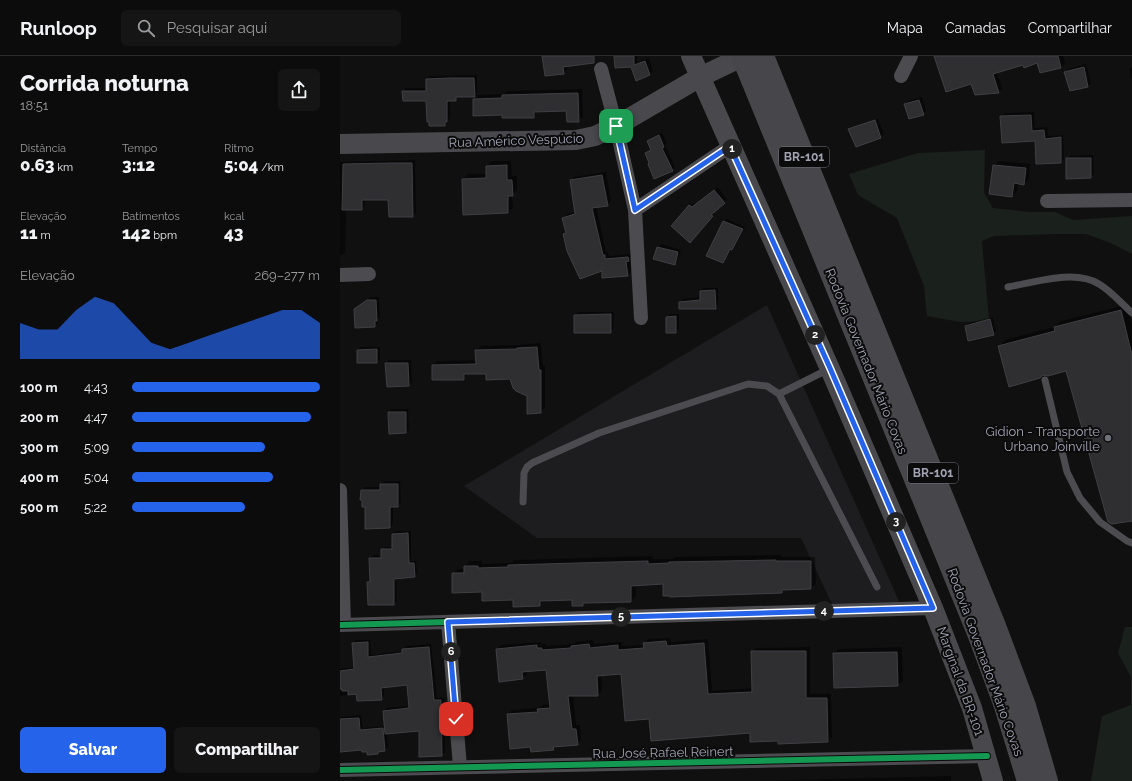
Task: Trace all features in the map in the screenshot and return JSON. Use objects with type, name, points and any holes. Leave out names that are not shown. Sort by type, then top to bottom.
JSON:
[{"type":"highway","name":"Rodovia Governador Mário Covas","points":[[743,56],[761,69],[995,626],[1025,706],[1047,781]]},
{"type":"highway","name":"Rodovia Governador Mário Covas","points":[[761,69],[978,633],[1005,706],[1028,781]]},
{"type":"main road","name":"Marginal da BR-101","points":[[691,56],[830,368],[933,608],[972,708],[993,781]]},
{"type":"main road","name":"Rua Américo Vespúcio","points":[[340,144],[576,140],[595,136],[616,126],[700,77],[743,56]]},
{"type":"street","points":[[901,76],[911,56]]},
{"type":"street","points":[[601,69],[616,126],[635,210],[642,318]]},
{"type":"street","points":[[635,210],[730,146]]},
{"type":"street","points":[[1047,201],[1132,200]]},
{"type":"street","points":[[340,275],[369,274]]},
{"type":"street","points":[[340,490],[342,625],[933,608]]},
{"type":"street","points":[[448,622],[460,767]]},
{"type":"street","name":"Rua José Rafael Reinert","points":[[340,770],[987,756]]},
{"type":"lane","points":[[1008,287],[1071,276],[1088,278],[1100,284],[1132,313]]},
{"type":"lane","points":[[779,394],[830,368]]},
{"type":"lane","points":[[1045,380],[1067,472],[1080,498],[1100,522],[1127,542],[1132,543]]},
{"type":"lane","points":[[523,502],[524,473],[527,467],[532,463],[599,433],[748,384],[767,386],[779,394],[877,587]]},
{"type":"shaded area","points":[[985,150],[984,193],[993,208],[1029,212],[1055,212],[1073,220],[1132,216],[1132,254],[1113,244],[1086,234],[994,236],[982,241],[989,321],[960,322],[927,316],[924,286],[897,218],[858,195],[849,174],[918,153]]},
{"type":"shaded area","points":[[767,305],[902,608],[832,604],[801,538],[537,538],[464,486]]},
{"type":"shaded area","points":[[1125,627],[1132,627],[1132,781],[1091,781],[1102,716],[1131,705],[1131,677],[1118,653]]},
{"type":"building","points":[[542,56],[594,56],[594,63],[563,67],[564,74],[545,76]]},
{"type":"building","points":[[614,56],[634,56],[634,65],[645,61],[650,75],[636,81],[631,67],[615,68]]},
{"type":"building","points":[[934,56],[1058,56],[1061,68],[1040,73],[1037,63],[1024,68],[1023,65],[993,74],[999,93],[975,95],[971,84],[946,92]]},
{"type":"building","points":[[1084,67],[1088,87],[1070,91],[1064,72]]},
{"type":"building","points":[[474,78],[475,97],[456,97],[456,101],[447,101],[447,122],[445,122],[445,126],[429,126],[429,122],[427,122],[426,101],[403,101],[402,91],[426,91],[426,79]]},
{"type":"building","points":[[578,93],[579,122],[567,122],[566,111],[534,112],[534,118],[502,118],[502,115],[473,116],[473,99],[502,98],[502,95]]},
{"type":"building","points":[[919,100],[924,115],[909,119],[904,104]]},
{"type":"building","points":[[1031,115],[1032,131],[1044,130],[1045,139],[1061,137],[1061,163],[1036,164],[1035,141],[1002,143],[1000,116]]},
{"type":"building","points":[[875,120],[881,138],[856,147],[848,129]]},
{"type":"building","points":[[659,135],[664,147],[662,148],[673,171],[654,179],[645,153],[651,150],[647,141]]},
{"type":"building","points":[[1066,158],[1091,158],[1091,178],[1066,179]]},
{"type":"building","points":[[412,163],[413,217],[389,217],[388,200],[362,200],[362,210],[342,210],[343,164]]},
{"type":"building","points":[[507,165],[507,180],[512,180],[513,196],[508,196],[508,213],[463,215],[462,179],[486,178],[486,166]]},
{"type":"building","points":[[993,165],[1026,168],[1024,185],[1014,183],[1012,197],[989,194]]},
{"type":"building","points":[[602,175],[608,206],[592,208],[603,255],[605,255],[605,259],[628,257],[629,261],[626,262],[628,276],[602,278],[602,271],[580,279],[567,251],[563,234],[566,233],[562,218],[575,214],[570,180]]},
{"type":"building","points":[[714,190],[725,203],[711,215],[713,216],[690,243],[671,226],[689,205],[692,207]]},
{"type":"building","points":[[723,221],[743,229],[723,263],[706,256]]},
{"type":"building","points":[[657,247],[678,252],[675,265],[653,259]]},
{"type":"building","points":[[715,290],[716,309],[679,309],[679,302],[700,300],[700,291]]},
{"type":"building","points":[[367,300],[376,300],[377,321],[375,321],[375,327],[355,328],[354,309]]},
{"type":"building","name":"Gidion - Transporte Urbano Joinville","points":[[1121,310],[1132,355],[1132,521],[1112,524],[1108,522],[1066,371],[1048,376],[1043,375],[1040,378],[1009,387],[998,346],[1055,331],[1054,327]]},
{"type":"building","points":[[611,314],[611,333],[574,333],[574,315]]},
{"type":"building","points":[[676,316],[676,333],[666,333],[666,317]]},
{"type":"building","points":[[990,319],[994,335],[968,341],[965,326]]},
{"type":"building","points":[[537,347],[539,370],[541,370],[541,413],[527,414],[527,396],[513,388],[510,379],[486,380],[486,374],[464,374],[464,380],[432,380],[432,365],[476,364],[475,350]]},
{"type":"building","points":[[377,349],[377,363],[357,363],[357,350]]},
{"type":"building","points":[[385,363],[408,363],[409,386],[387,387]]},
{"type":"building","points":[[388,412],[406,412],[406,433],[389,434]]},
{"type":"building","points":[[380,484],[398,484],[398,507],[390,507],[390,528],[365,529],[365,507],[362,507],[362,500],[360,500],[361,490],[380,490]]},
{"type":"building","points":[[408,533],[409,563],[414,563],[415,577],[394,579],[394,605],[368,605],[367,582],[370,582],[369,558],[381,558],[381,549],[392,549],[392,534]]},
{"type":"building","points":[[776,560],[811,561],[811,589],[782,590],[782,593],[670,597],[663,596],[663,584],[631,586],[631,602],[583,603],[583,606],[572,606],[572,600],[540,601],[540,606],[513,607],[513,600],[482,601],[482,592],[452,593],[452,573],[464,573],[464,566],[478,566],[478,568],[508,567],[508,565],[648,561],[648,564],[669,562]]},
{"type":"building","points":[[666,641],[667,646],[704,643],[708,694],[752,692],[751,651],[806,651],[806,698],[827,698],[828,742],[778,744],[778,741],[750,742],[750,733],[651,741],[649,719],[625,721],[621,674],[597,676],[598,696],[568,696],[572,729],[576,729],[578,745],[553,747],[554,750],[531,752],[530,747],[510,749],[507,714],[538,712],[537,709],[550,708],[546,670],[522,672],[523,679],[499,682],[496,649],[537,645],[537,648],[542,648],[542,650],[571,648],[571,646],[589,644],[590,648],[618,645],[618,650],[644,648],[643,643]]},
{"type":"building","points":[[368,642],[368,657],[402,653],[402,649],[429,647],[434,700],[441,700],[442,756],[419,757],[419,731],[385,734],[383,711],[409,708],[407,685],[381,688],[382,700],[357,701],[356,694],[348,695],[348,691],[342,691],[342,689],[340,689],[340,671],[354,669],[352,643]]},
{"type":"building","points":[[897,652],[898,686],[834,688],[833,653]]},
{"type":"building","points":[[359,718],[360,730],[383,728],[385,751],[378,752],[378,754],[367,755],[367,752],[362,752],[362,750],[340,752],[340,719]]},
{"type":"cycle path","points":[[340,625],[933,608]]},
{"type":"cycle path","points":[[340,770],[987,756]]},
{"type":"place","name":"Gidion - Transporte Urbano Joinville","points":[[1108,438]]},
{"type":"route","points":[[456,719],[448,622],[933,608],[830,368],[730,146],[635,210],[616,126]]}]
